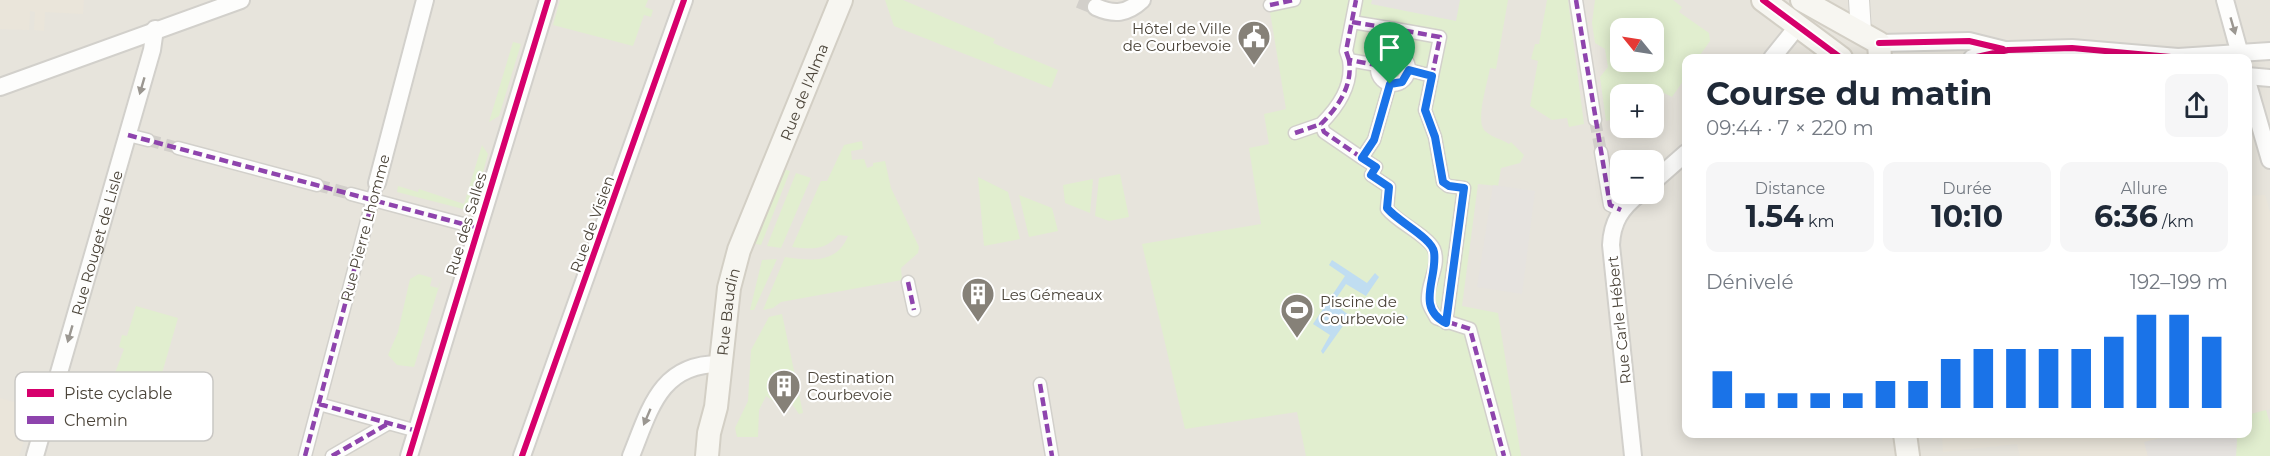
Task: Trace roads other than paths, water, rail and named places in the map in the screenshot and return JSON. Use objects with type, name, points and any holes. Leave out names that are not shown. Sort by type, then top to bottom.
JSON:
[{"type":"main road","name":"Rue de l'Alma","points":[[765,183],[841,0]]},
{"type":"main road","points":[[1763,0],[1835,54]]},
{"type":"main road","points":[[1797,27],[1810,2],[1873,44]]},
{"type":"main road","points":[[1846,54],[1847,41],[1852,35],[1873,44]]},
{"type":"main road","name":"Rue Baudin","points":[[708,453],[716,407],[729,288],[743,239],[765,183]]},
{"type":"main road","points":[[1906,438],[1908,456]]},
{"type":"street","points":[[0,87],[155,29],[241,0]]},
{"type":"street","name":"Rue Pierre Lhomme","points":[[305,456],[425,0]]},
{"type":"street","name":"Rue des Salles","points":[[409,456],[548,0]]},
{"type":"street","name":"Rue de Visien","points":[[522,456],[684,0]]},
{"type":"street","points":[[1270,5],[1294,0]]},
{"type":"street","points":[[1296,134],[1321,124],[1341,100],[1348,83],[1349,60],[1346,51],[1356,0]]},
{"type":"street","points":[[1576,0],[1595,120]]},
{"type":"street","points":[[1859,0],[1873,44],[1969,41],[2008,51]]},
{"type":"street","points":[[2226,0],[2240,54]]},
{"type":"street","points":[[1096,7],[1117,13],[1133,3]]},
{"type":"street","points":[[1352,22],[1440,37],[1425,110],[1435,137],[1441,176],[1449,186],[1464,188],[1446,323]]},
{"type":"street","points":[[1775,54],[1797,27]]},
{"type":"street","name":"Rue Rouget de Lisle","points":[[59,372],[128,135],[155,29]]},
{"type":"street","points":[[1397,53],[1401,30]]},
{"type":"street","points":[[1993,54],[2008,51],[2072,48],[2137,54]]},
{"type":"street","points":[[2252,54],[2270,51]]},
{"type":"street","points":[[1377,65],[1387,54],[1397,53],[1404,58],[1409,70]]},
{"type":"street","points":[[1349,60],[1377,65]]},
{"type":"street","points":[[1377,65],[1379,77],[1390,84],[1402,82],[1409,70]]},
{"type":"street","points":[[1409,70],[1432,76]]},
{"type":"street","points":[[2252,76],[2270,78]]},
{"type":"street","points":[[1362,158],[1374,140],[1390,84]]},
{"type":"street","points":[[2252,98],[2270,160]]},
{"type":"street","points":[[1321,124],[1324,132],[1376,167],[1371,175],[1389,187],[1387,208],[1391,214],[1434,249],[1435,264],[1427,302],[1436,318],[1446,323],[1461,324],[1470,329],[1504,456]]},
{"type":"street","points":[[128,135],[148,140]]},
{"type":"street","points":[[178,148],[317,185]]},
{"type":"street","points":[[1601,152],[1610,205],[1620,210],[1627,204]]},
{"type":"street","points":[[1664,172],[1682,157]]},
{"type":"street","points":[[351,194],[375,191],[478,228]]},
{"type":"street","name":"Rue Carle Hébert","points":[[1620,210],[1611,233],[1611,245],[1632,456]]},
{"type":"street","points":[[908,282],[914,309]]},
{"type":"street","points":[[631,456],[649,410],[667,381],[699,364],[719,364]]},
{"type":"street","points":[[1040,384],[1053,456]]},
{"type":"street","points":[[319,404],[417,431]]},
{"type":"street","points":[[332,456],[389,423]]},
{"type":"street","name":"Rue Rouget de Lisle","points":[[35,456],[39,441]]},
{"type":"water","points":[[1332,260],[1367,283],[1375,273],[1379,277],[1366,296],[1346,284],[1333,303],[1350,316],[1323,354],[1321,351],[1330,335],[1313,324],[1345,276],[1329,265]]},
{"type":"tunnel","points":[[1079,0],[1096,7]]},
{"type":"tunnel","points":[[1595,120],[1601,152]]},
{"type":"tunnel","points":[[148,140],[178,148]]},
{"type":"tunnel","points":[[317,185],[351,194]]},
{"type":"place","name":"Hôtel de Ville de Courbevoie","points":[[1254,66]]},
{"type":"place","name":"Les Gémeaux","points":[[978,323]]},
{"type":"place","name":"Piscine de Courbevoie","points":[[1297,339]]},
{"type":"place","name":"Destination Courbevoie","points":[[784,415]]}]
